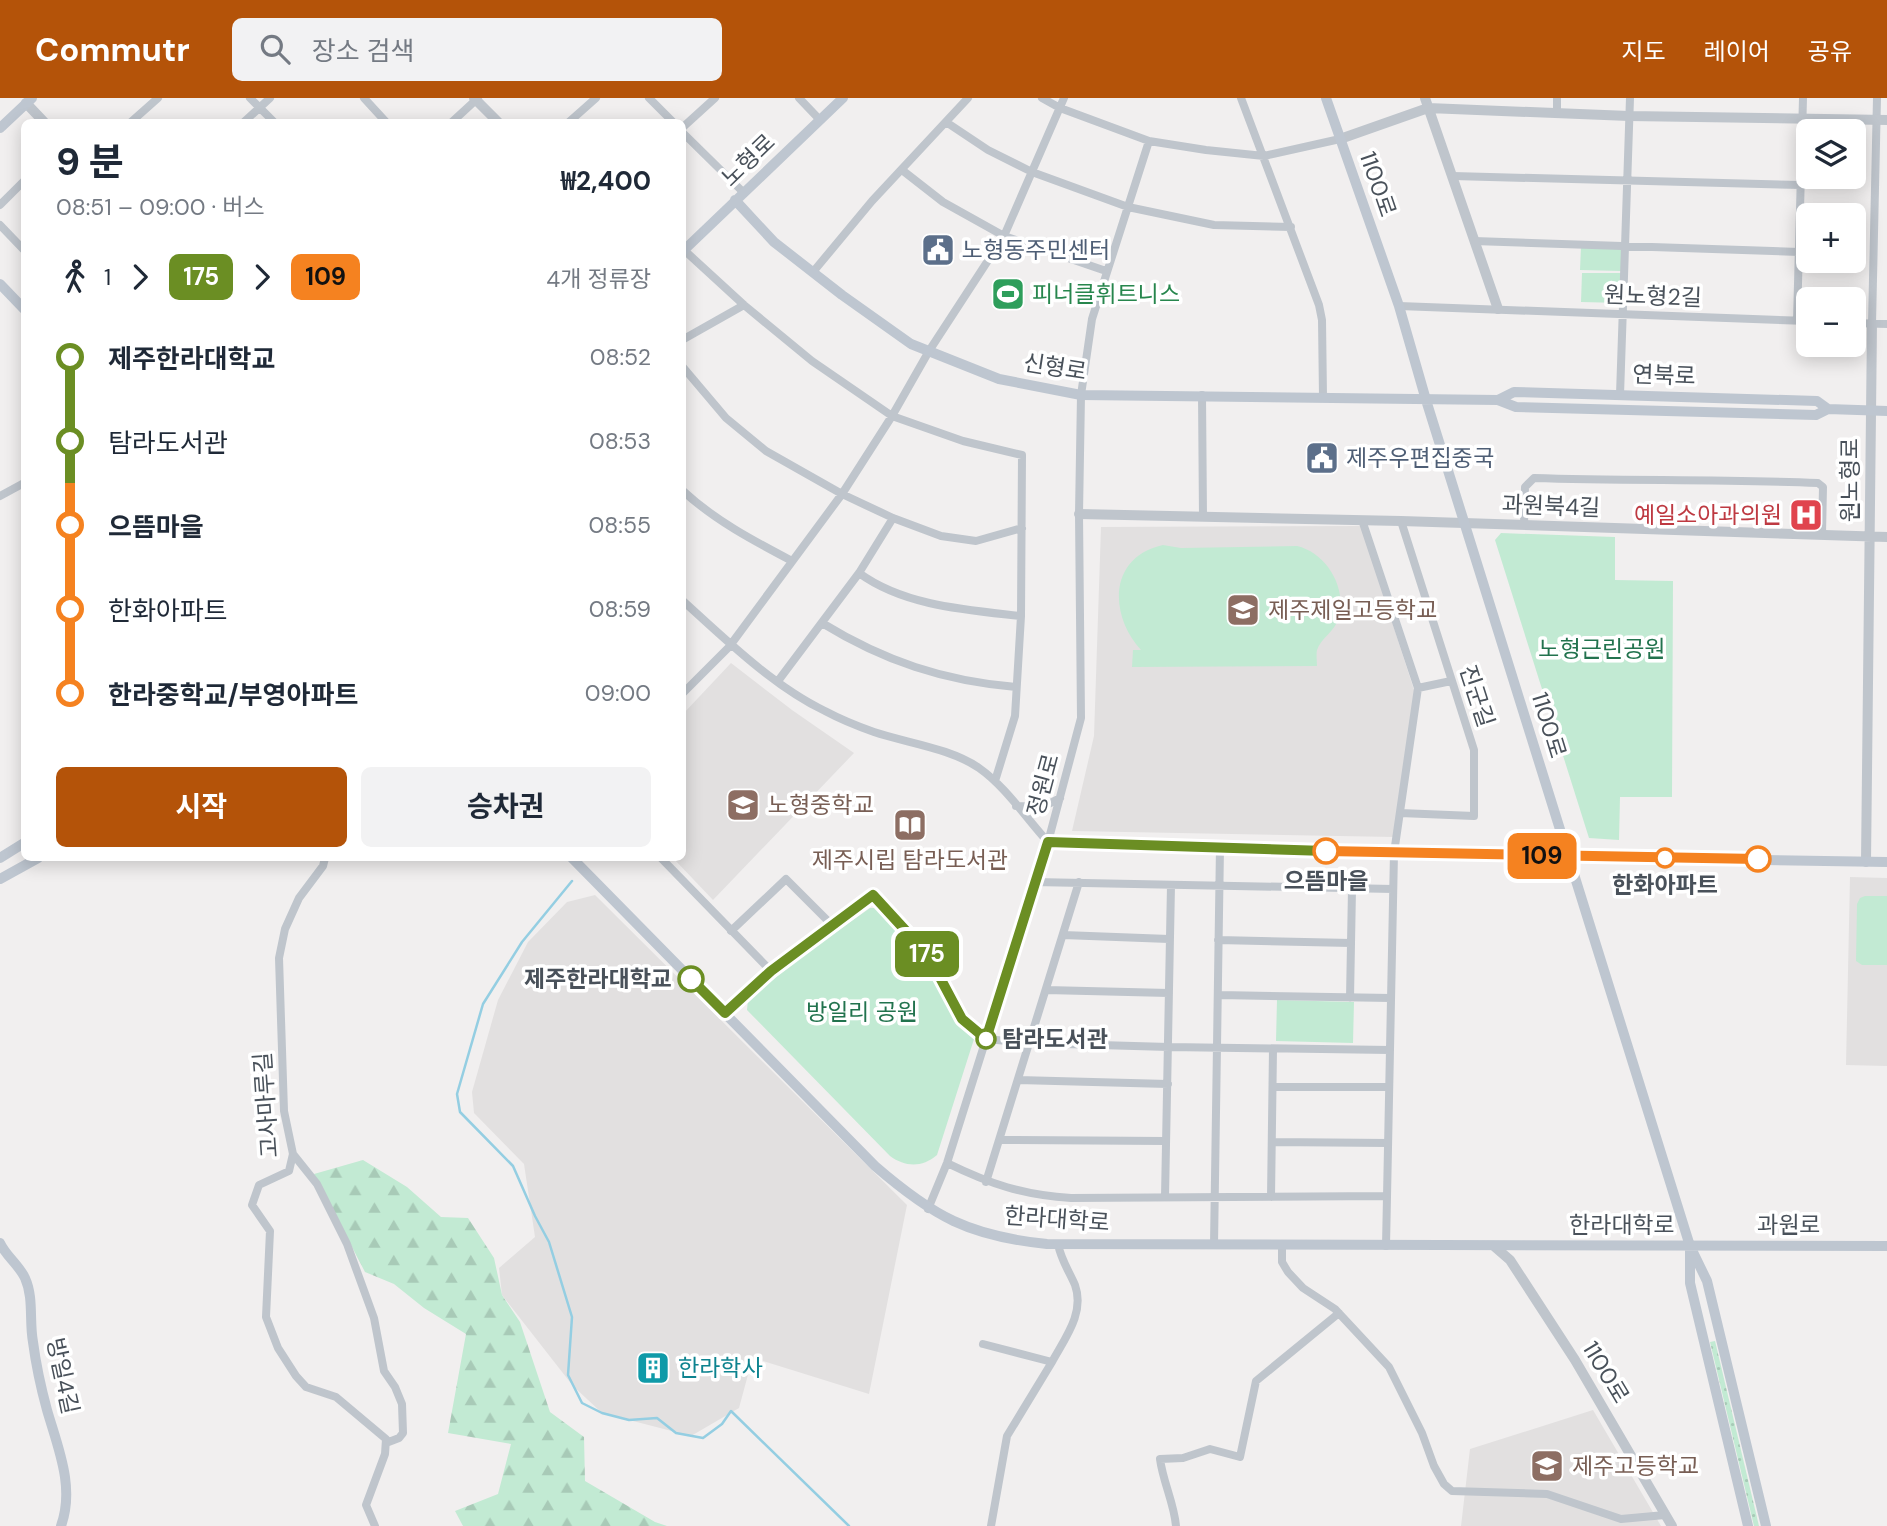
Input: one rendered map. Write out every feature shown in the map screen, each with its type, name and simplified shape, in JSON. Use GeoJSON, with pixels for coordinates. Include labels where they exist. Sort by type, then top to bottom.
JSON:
{"type":"FeatureCollection","features":[{"type":"Feature","properties":{"kind":"main road","name":"노형로"},"geometry":{"type":"LineString","coordinates":[[686,248],[843,98]]}},
{"type":"Feature","properties":{"kind":"main road","name":"1100로"},"geometry":{"type":"LineString","coordinates":[[1326,98],[1399,306],[1690,1246],[1707,1281],[1766,1526]]}},
{"type":"Feature","properties":{"kind":"main road"},"geometry":{"type":"LineString","coordinates":[[0,128],[29,101]]}},
{"type":"Feature","properties":{"kind":"main road","name":"신형로"},"geometry":{"type":"LineString","coordinates":[[739,196],[774,242],[911,344],[999,379],[1082,395],[1426,400]]}},
{"type":"Feature","properties":{"kind":"main road"},"geometry":{"type":"LineString","coordinates":[[0,284],[21,306]]}},
{"type":"Feature","properties":{"kind":"main road","name":"연북로"},"geometry":{"type":"LineString","coordinates":[[1498,400],[1514,392],[1817,401],[1828,409]]}},
{"type":"Feature","properties":{"kind":"main road","name":"연북로"},"geometry":{"type":"LineString","coordinates":[[1426,400],[1498,400],[1516,407],[1816,415],[1828,409],[1887,411]]}},
{"type":"Feature","properties":{"kind":"main road"},"geometry":{"type":"LineString","coordinates":[[0,858],[21,845]]}},
{"type":"Feature","properties":{"kind":"main road"},"geometry":{"type":"LineString","coordinates":[[1568,857],[1887,862]]}},
{"type":"Feature","properties":{"kind":"main road"},"geometry":{"type":"LineString","coordinates":[[0,879],[33,861]]}},
{"type":"Feature","properties":{"kind":"main road","name":"한라대학로"},"geometry":{"type":"LineString","coordinates":[[575,861],[875,1166],[928,1209],[978,1232],[1011,1240],[1058,1244],[1690,1246]]}},
{"type":"Feature","properties":{"kind":"main road","name":"방일4길"},"geometry":{"type":"LineString","coordinates":[[0,1243],[5,1254],[24,1276],[30,1298],[32,1338],[39,1376],[66,1485],[61,1526]]}},
{"type":"Feature","properties":{"kind":"main road","name":"1100로"},"geometry":{"type":"LineString","coordinates":[[1690,1246],[1690,1283],[1748,1526]]}},
{"type":"Feature","properties":{"kind":"main road","name":"과원로"},"geometry":{"type":"LineString","coordinates":[[1690,1246],[1887,1247]]}},
{"type":"Feature","properties":{"kind":"street"},"geometry":{"type":"LineString","coordinates":[[134,119],[158,98]]}},
{"type":"Feature","properties":{"kind":"street"},"geometry":{"type":"LineString","coordinates":[[250,98],[271,119]]}},
{"type":"Feature","properties":{"kind":"street"},"geometry":{"type":"LineString","coordinates":[[247,119],[270,98]]}},
{"type":"Feature","properties":{"kind":"street"},"geometry":{"type":"LineString","coordinates":[[364,98],[383,119]]}},
{"type":"Feature","properties":{"kind":"street"},"geometry":{"type":"LineString","coordinates":[[572,119],[596,98]]}},
{"type":"Feature","properties":{"kind":"street"},"geometry":{"type":"LineString","coordinates":[[649,98],[670,119]]}},
{"type":"Feature","properties":{"kind":"street"},"geometry":{"type":"LineString","coordinates":[[686,126],[715,98]]}},
{"type":"Feature","properties":{"kind":"street"},"geometry":{"type":"LineString","coordinates":[[799,98],[820,120]]}},
{"type":"Feature","properties":{"kind":"street"},"geometry":{"type":"LineString","coordinates":[[813,272],[872,201],[968,98]]}},
{"type":"Feature","properties":{"kind":"street"},"geometry":{"type":"LineString","coordinates":[[1042,98],[1060,108],[1149,141],[1264,156],[1340,139],[1426,103],[1557,113],[1803,119],[1803,98]]}},
{"type":"Feature","properties":{"kind":"street"},"geometry":{"type":"LineString","coordinates":[[686,690],[731,644],[842,494],[892,416],[929,351],[1004,236],[1064,98]]}},
{"type":"Feature","properties":{"kind":"street"},"geometry":{"type":"LineString","coordinates":[[1241,98],[1291,227],[1322,320],[1323,397]]}},
{"type":"Feature","properties":{"kind":"street"},"geometry":{"type":"LineString","coordinates":[[1557,98],[1557,113]]}},
{"type":"Feature","properties":{"kind":"street"},"geometry":{"type":"LineString","coordinates":[[1620,395],[1630,98]]}},
{"type":"Feature","properties":{"kind":"street","name":"원노형로"},"geometry":{"type":"LineString","coordinates":[[1866,862],[1870,410],[1881,120],[1877,98]]}},
{"type":"Feature","properties":{"kind":"street"},"geometry":{"type":"LineString","coordinates":[[455,119],[476,99],[495,119]]}},
{"type":"Feature","properties":{"kind":"street"},"geometry":{"type":"LineString","coordinates":[[29,101],[42,119]]}},
{"type":"Feature","properties":{"kind":"street"},"geometry":{"type":"LineString","coordinates":[[1426,103],[1498,309]]}},
{"type":"Feature","properties":{"kind":"street"},"geometry":{"type":"LineString","coordinates":[[946,122],[988,150],[1032,172],[1128,207],[1213,225],[1291,227]]}},
{"type":"Feature","properties":{"kind":"street"},"geometry":{"type":"LineString","coordinates":[[686,135],[739,196]]}},
{"type":"Feature","properties":{"kind":"street","name":"정원로"},"geometry":{"type":"LineString","coordinates":[[928,1209],[947,1163],[1048,842],[1081,718],[1079,514],[1082,395],[1092,319],[1149,141]]}},
{"type":"Feature","properties":{"kind":"street"},"geometry":{"type":"LineString","coordinates":[[902,170],[943,202],[1004,236],[1106,271]]}},
{"type":"Feature","properties":{"kind":"street"},"geometry":{"type":"LineString","coordinates":[[1453,176],[1796,185]]}},
{"type":"Feature","properties":{"kind":"street"},"geometry":{"type":"LineString","coordinates":[[0,205],[21,185]]}},
{"type":"Feature","properties":{"kind":"street"},"geometry":{"type":"LineString","coordinates":[[0,225],[21,247]]}},
{"type":"Feature","properties":{"kind":"street"},"geometry":{"type":"LineString","coordinates":[[1474,241],[1796,252]]}},
{"type":"Feature","properties":{"kind":"street"},"geometry":{"type":"LineString","coordinates":[[686,254],[812,361],[892,416],[963,441],[1022,456],[1021,615],[1015,716],[995,781]]}},
{"type":"Feature","properties":{"kind":"street"},"geometry":{"type":"LineString","coordinates":[[686,338],[744,305]]}},
{"type":"Feature","properties":{"kind":"street","name":"원노형2길"},"geometry":{"type":"LineString","coordinates":[[1399,306],[1796,321]]}},
{"type":"Feature","properties":{"kind":"street"},"geometry":{"type":"LineString","coordinates":[[1866,324],[1887,324]]}},
{"type":"Feature","properties":{"kind":"street"},"geometry":{"type":"LineString","coordinates":[[686,371],[726,418],[766,451],[842,494],[893,518],[942,536],[976,541],[1022,528]]}},
{"type":"Feature","properties":{"kind":"street"},"geometry":{"type":"LineString","coordinates":[[1202,395],[1203,517]]}},
{"type":"Feature","properties":{"kind":"street"},"geometry":{"type":"LineString","coordinates":[[1524,525],[1525,487],[1534,478],[1666,482],[1701,479],[1818,483],[1823,487],[1822,534]]}},
{"type":"Feature","properties":{"kind":"street"},"geometry":{"type":"LineString","coordinates":[[0,496],[21,486]]}},
{"type":"Feature","properties":{"kind":"street"},"geometry":{"type":"LineString","coordinates":[[686,494],[745,536],[792,561]]}},
{"type":"Feature","properties":{"kind":"street"},"geometry":{"type":"LineString","coordinates":[[1079,514],[1465,523]]}},
{"type":"Feature","properties":{"kind":"street"},"geometry":{"type":"LineString","coordinates":[[778,681],[859,573],[893,518]]}},
{"type":"Feature","properties":{"kind":"street"},"geometry":{"type":"LineString","coordinates":[[1362,520],[1418,688],[1394,853],[1386,1246]]}},
{"type":"Feature","properties":{"kind":"street","name":"진군길"},"geometry":{"type":"LineString","coordinates":[[1400,813],[1474,816],[1474,750],[1401,521]]}},
{"type":"Feature","properties":{"kind":"street","name":"과원북4길"},"geometry":{"type":"LineString","coordinates":[[1465,523],[1887,537]]}},
{"type":"Feature","properties":{"kind":"street"},"geometry":{"type":"LineString","coordinates":[[859,573],[875,584],[934,604],[1021,615]]}},
{"type":"Feature","properties":{"kind":"street"},"geometry":{"type":"LineString","coordinates":[[686,604],[778,681],[822,710],[872,731],[937,750],[977,766],[995,781],[1048,842],[1568,857]]}},
{"type":"Feature","properties":{"kind":"street"},"geometry":{"type":"LineString","coordinates":[[822,623],[858,645],[928,672],[981,684],[1016,687]]}},
{"type":"Feature","properties":{"kind":"street"},"geometry":{"type":"LineString","coordinates":[[1418,688],[1451,681]]}},
{"type":"Feature","properties":{"kind":"street"},"geometry":{"type":"LineString","coordinates":[[1016,806],[1043,807],[1060,798]]}},
{"type":"Feature","properties":{"kind":"street"},"geometry":{"type":"LineString","coordinates":[[1214,1245],[1220,847]]}},
{"type":"Feature","properties":{"kind":"street","name":"고사마루길"},"geometry":{"type":"LineString","coordinates":[[325,861],[299,898],[285,929],[279,958],[284,1111],[293,1154],[289,1171],[259,1185],[252,1205],[270,1231],[266,1317],[278,1348],[306,1387],[336,1397],[386,1439],[386,1443]]}},
{"type":"Feature","properties":{"kind":"street"},"geometry":{"type":"LineString","coordinates":[[664,861],[771,971]]}},
{"type":"Feature","properties":{"kind":"street"},"geometry":{"type":"LineString","coordinates":[[732,931],[786,879],[832,925]]}},
{"type":"Feature","properties":{"kind":"street"},"geometry":{"type":"LineString","coordinates":[[1034,882],[1393,889]]}},
{"type":"Feature","properties":{"kind":"street"},"geometry":{"type":"LineString","coordinates":[[986,1182],[1079,882]]}},
{"type":"Feature","properties":{"kind":"street"},"geometry":{"type":"LineString","coordinates":[[1165,1197],[1171,885]]}},
{"type":"Feature","properties":{"kind":"street"},"geometry":{"type":"LineString","coordinates":[[1350,998],[1352,889]]}},
{"type":"Feature","properties":{"kind":"street"},"geometry":{"type":"LineString","coordinates":[[725,1013],[771,971],[873,895],[928,955],[962,1019],[986,1039],[1217,1048],[1390,1050]]}},
{"type":"Feature","properties":{"kind":"street"},"geometry":{"type":"LineString","coordinates":[[1063,935],[1169,939]]}},
{"type":"Feature","properties":{"kind":"street"},"geometry":{"type":"LineString","coordinates":[[1218,940],[1351,943]]}},
{"type":"Feature","properties":{"kind":"street"},"geometry":{"type":"LineString","coordinates":[[1046,990],[1168,993]]}},
{"type":"Feature","properties":{"kind":"street"},"geometry":{"type":"LineString","coordinates":[[1219,995],[1391,998]]}},
{"type":"Feature","properties":{"kind":"street"},"geometry":{"type":"LineString","coordinates":[[1271,1197],[1273,1049]]}},
{"type":"Feature","properties":{"kind":"street"},"geometry":{"type":"LineString","coordinates":[[1018,1080],[1168,1084]]}},
{"type":"Feature","properties":{"kind":"street"},"geometry":{"type":"LineString","coordinates":[[1273,1087],[1389,1087]]}},
{"type":"Feature","properties":{"kind":"street"},"geometry":{"type":"LineString","coordinates":[[1000,1140],[1165,1141]]}},
{"type":"Feature","properties":{"kind":"street"},"geometry":{"type":"LineString","coordinates":[[1272,1142],[1388,1143]]}},
{"type":"Feature","properties":{"kind":"street"},"geometry":{"type":"LineString","coordinates":[[293,1154],[317,1184],[346,1244],[374,1318],[384,1371],[402,1404],[403,1433],[400,1438],[386,1443],[385,1454],[366,1505],[376,1526]]}},
{"type":"Feature","properties":{"kind":"street"},"geometry":{"type":"LineString","coordinates":[[947,1163],[986,1182],[1035,1196],[1387,1196]]}},
{"type":"Feature","properties":{"kind":"street"},"geometry":{"type":"LineString","coordinates":[[991,1526],[1007,1436],[1075,1321],[1078,1303],[1075,1286],[1062,1262],[1058,1244]]}},
{"type":"Feature","properties":{"kind":"street"},"geometry":{"type":"LineString","coordinates":[[1282,1246],[1282,1262],[1288,1272],[1303,1287],[1339,1313],[1389,1367],[1422,1433],[1434,1466],[1444,1484],[1452,1491],[1547,1494],[1620,1519],[1665,1515]]}},
{"type":"Feature","properties":{"kind":"street","name":"1100로"},"geometry":{"type":"LineString","coordinates":[[1494,1247],[1510,1260],[1575,1360],[1672,1526]]}},
{"type":"Feature","properties":{"kind":"street"},"geometry":{"type":"LineString","coordinates":[[1177,1526],[1160,1459],[1183,1458],[1210,1450],[1240,1457],[1256,1381],[1339,1313]]}},
{"type":"Feature","properties":{"kind":"street"},"geometry":{"type":"LineString","coordinates":[[983,1344],[1052,1362]]}},
{"type":"Feature","properties":{"kind":"shaded area","name":"제주제일고등학교"},"geometry":{"type":"Polygon","coordinates":[[[1361,526],[1415,693],[1394,837],[1072,831],[1094,736],[1101,527],[1361,526]]]}},
{"type":"Feature","properties":{"kind":"shaded area","name":"노형중학교"},"geometry":{"type":"Polygon","coordinates":[[[731,663],[854,753],[713,900],[676,861],[686,861],[686,711],[731,663]]]}},
{"type":"Feature","properties":{"kind":"shaded area"},"geometry":{"type":"Polygon","coordinates":[[[1850,877],[1887,878],[1887,1066],[1846,1065],[1850,877]]]}},
{"type":"Feature","properties":{"kind":"shaded area","name":"제주한라대학교"},"geometry":{"type":"Polygon","coordinates":[[[595,895],[907,1205],[869,1394],[763,1361],[749,1371],[739,1408],[691,1436],[602,1413],[573,1386],[502,1295],[499,1268],[535,1237],[524,1164],[474,1113],[472,1092],[498,1000],[528,942],[567,902],[595,895]]]}},
{"type":"Feature","properties":{"kind":"shaded area","name":"제주고등학교"},"geometry":{"type":"Polygon","coordinates":[[[1593,1410],[1661,1526],[1461,1526],[1470,1449],[1593,1410]]]}},
{"type":"Feature","properties":{"kind":"green space"},"geometry":{"type":"Polygon","coordinates":[[[1581,247],[1621,248],[1621,271],[1580,270],[1581,247]]]}},
{"type":"Feature","properties":{"kind":"green space"},"geometry":{"type":"Polygon","coordinates":[[[1582,273],[1621,273],[1621,303],[1581,302],[1582,273]]]}},
{"type":"Feature","properties":{"kind":"green space","name":"노형근린공원"},"geometry":{"type":"Polygon","coordinates":[[[1501,533],[1615,537],[1615,580],[1673,581],[1672,797],[1620,797],[1619,840],[1589,838],[1495,540],[1501,533]]]}},
{"type":"Feature","properties":{"kind":"green space"},"geometry":{"type":"Polygon","coordinates":[[[1163,545],[1181,548],[1297,546],[1317,556],[1332,573],[1340,595],[1341,607],[1337,623],[1317,650],[1317,666],[1132,667],[1133,650],[1141,650],[1123,621],[1119,589],[1123,574],[1132,562],[1145,552],[1163,545]]]}},
{"type":"Feature","properties":{"kind":"green space"},"geometry":{"type":"Polygon","coordinates":[[[1887,896],[1887,965],[1862,965],[1856,961],[1857,904],[1860,898],[1887,896]]]}},
{"type":"Feature","properties":{"kind":"green space","name":"방일리 공원"},"geometry":{"type":"Polygon","coordinates":[[[870,908],[881,908],[920,954],[961,1026],[974,1039],[937,1155],[919,1164],[908,1164],[890,1156],[747,1010],[748,999],[870,908]]]}},
{"type":"Feature","properties":{"kind":"green space"},"geometry":{"type":"Polygon","coordinates":[[[1277,1000],[1354,1002],[1353,1043],[1276,1041],[1277,1000]]]}},
{"type":"Feature","properties":{"kind":"green space"},"geometry":{"type":"Polygon","coordinates":[[[363,1160],[407,1187],[441,1217],[468,1218],[494,1258],[502,1295],[520,1322],[550,1412],[584,1437],[585,1481],[655,1522],[667,1526],[463,1526],[455,1511],[498,1494],[511,1444],[448,1433],[466,1334],[424,1308],[394,1284],[365,1272],[314,1174],[363,1160]]]}},
{"type":"Feature","properties":{"kind":"green space"},"geometry":{"type":"Polygon","coordinates":[[[1715,1341],[1759,1526],[1754,1526],[1710,1342],[1715,1341]]]}},
{"type":"Feature","properties":{"kind":"waterway"},"geometry":{"type":"LineString","coordinates":[[572,881],[522,942],[483,1004],[457,1094],[460,1112],[513,1166],[549,1242],[572,1317],[568,1375],[582,1403],[602,1413],[629,1420],[657,1418],[676,1433],[703,1438],[722,1424],[731,1411],[849,1526]]}},
{"type":"Feature","properties":{"kind":"bus line","name":"175"},"geometry":{"type":"LineString","coordinates":[[691,979],[725,1013],[771,971],[873,895],[928,955],[962,1019],[986,1039],[1048,842],[1326,851]]}},
{"type":"Feature","properties":{"kind":"bus line","name":"109"},"geometry":{"type":"LineString","coordinates":[[1326,851],[1758,859]]}},
{"type":"Feature","properties":{"kind":"place","name":"노형동주민센터"},"geometry":{"type":"Point","coordinates":[938,250]}},
{"type":"Feature","properties":{"kind":"place","name":"피너클휘트니스"},"geometry":{"type":"Point","coordinates":[1008,294]}},
{"type":"Feature","properties":{"kind":"place","name":"제주우편집중국"},"geometry":{"type":"Point","coordinates":[1322,458]}},
{"type":"Feature","properties":{"kind":"place","name":"예일소아과의원"},"geometry":{"type":"Point","coordinates":[1806,515]}},
{"type":"Feature","properties":{"kind":"place","name":"제주제일고등학교"},"geometry":{"type":"Point","coordinates":[1243,610]}},
{"type":"Feature","properties":{"kind":"place","name":"노형중학교"},"geometry":{"type":"Point","coordinates":[743,805]}},
{"type":"Feature","properties":{"kind":"place","name":"제주시립 탐라도서관"},"geometry":{"type":"Point","coordinates":[910,825]}},
{"type":"Feature","properties":{"kind":"place","name":"으뜸마을"},"geometry":{"type":"Point","coordinates":[1326,851]}},
{"type":"Feature","properties":{"kind":"place","name":"한화아파트"},"geometry":{"type":"Point","coordinates":[1665,858]}},
{"type":"Feature","properties":{"kind":"place","name":"제주한라대학교"},"geometry":{"type":"Point","coordinates":[691,979]}},
{"type":"Feature","properties":{"kind":"place","name":"탐라도서관"},"geometry":{"type":"Point","coordinates":[986,1039]}},
{"type":"Feature","properties":{"kind":"place","name":"한라학사"},"geometry":{"type":"Point","coordinates":[653,1368]}},
{"type":"Feature","properties":{"kind":"place","name":"제주고등학교"},"geometry":{"type":"Point","coordinates":[1547,1466]}}]}
